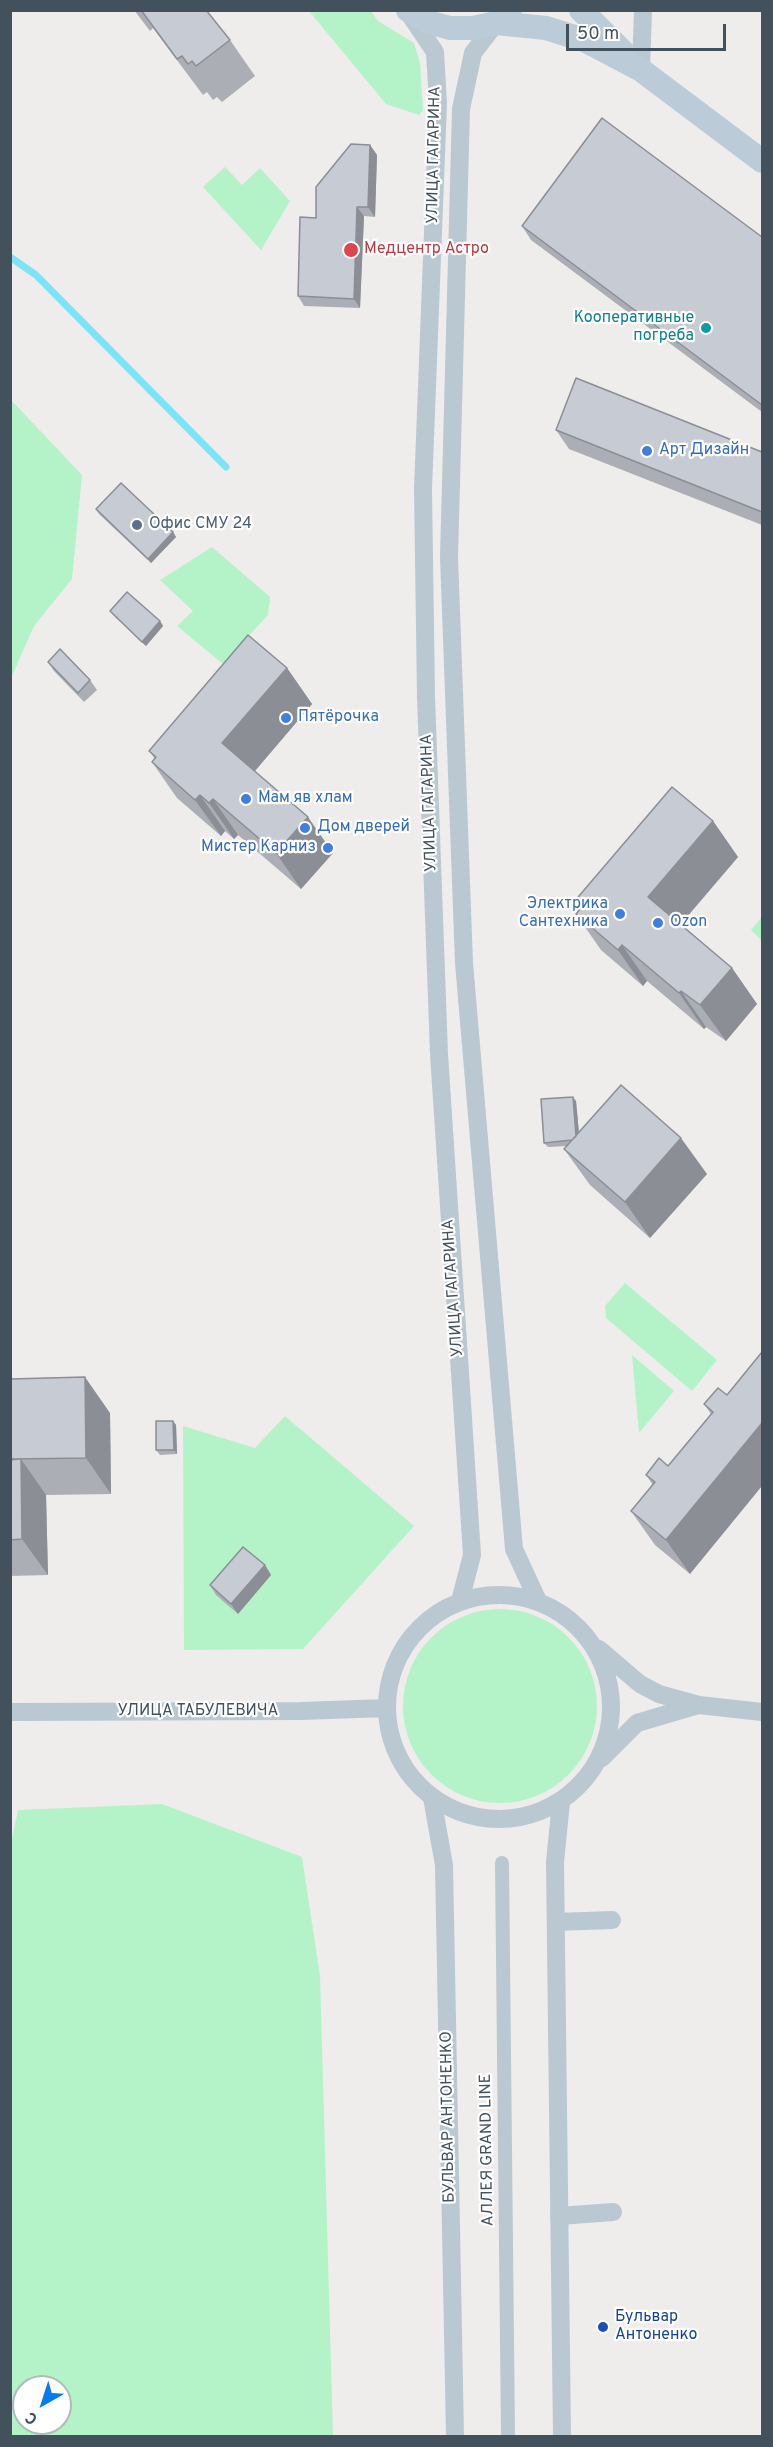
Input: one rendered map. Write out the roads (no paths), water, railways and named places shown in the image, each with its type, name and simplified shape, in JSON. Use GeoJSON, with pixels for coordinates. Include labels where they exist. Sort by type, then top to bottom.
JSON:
{"type":"FeatureCollection","features":[{"type":"Feature","properties":{"kind":"main road"},"geometry":{"type":"LineString","coordinates":[[408,10],[428,22],[450,28],[473,28],[496,23],[519,10]]}},
{"type":"Feature","properties":{"kind":"main road"},"geometry":{"type":"LineString","coordinates":[[581,10],[641,70],[762,161]]}},
{"type":"Feature","properties":{"kind":"main road"},"geometry":{"type":"LineString","coordinates":[[496,23],[546,28],[584,40],[641,70]]}},
{"type":"Feature","properties":{"kind":"street","name":"УЛИЦА ГАГАРИНА"},"geometry":{"type":"LineString","coordinates":[[408,10],[435,52],[438,103],[423,512],[429,809],[439,1054],[472,1555],[460,1601]]}},
{"type":"Feature","properties":{"kind":"street"},"geometry":{"type":"LineString","coordinates":[[641,70],[643,10]]}},
{"type":"Feature","properties":{"kind":"street","name":"УЛИЦА ГАГАРИНА"},"geometry":{"type":"LineString","coordinates":[[496,23],[473,53],[461,110],[449,557],[464,963],[513,1538],[514,1549],[538,1601]]}},
{"type":"Feature","properties":{"kind":"street"},"geometry":{"type":"LineString","coordinates":[[699,1705],[637,1723],[597,1764],[581,1785],[561,1802],[530,1816],[495,1820],[462,1814],[432,1798],[407,1773],[392,1743],[386,1708],[389,1681],[399,1655],[410,1640],[436,1614],[460,1601],[499,1594],[538,1601],[568,1618],[592,1643],[640,1684],[659,1694],[699,1705],[762,1712]]}},
{"type":"Feature","properties":{"kind":"street"},"geometry":{"type":"LineString","coordinates":[[592,1643],[604,1666],[610,1690],[611,1707],[607,1741],[597,1764]]}},
{"type":"Feature","properties":{"kind":"street","name":"УЛИЦА ТАБУЛЕВИЧА"},"geometry":{"type":"LineString","coordinates":[[10,1712],[336,1711],[386,1708]]}},
{"type":"Feature","properties":{"kind":"street","name":"БУЛЬВАР АНТОНЕНКО"},"geometry":{"type":"LineString","coordinates":[[432,1798],[444,1865],[456,2436]]}},
{"type":"Feature","properties":{"kind":"street"},"geometry":{"type":"LineString","coordinates":[[561,1802],[555,1862],[562,2436]]}},
{"type":"Feature","properties":{"kind":"street","name":"АЛЛЕЯ GRAND LINE"},"geometry":{"type":"LineString","coordinates":[[502,1863],[508,2436]]}},
{"type":"Feature","properties":{"kind":"street"},"geometry":{"type":"LineString","coordinates":[[556,1922],[612,1920]]}},
{"type":"Feature","properties":{"kind":"street"},"geometry":{"type":"LineString","coordinates":[[559,2216],[613,2212]]}},
{"type":"Feature","properties":{"kind":"waterway"},"geometry":{"type":"LineString","coordinates":[[10,257],[36,275],[226,467]]}},
{"type":"Feature","properties":{"kind":"place","name":"Медцентр Астро"},"geometry":{"type":"Point","coordinates":[351,250]}},
{"type":"Feature","properties":{"kind":"place","name":"Кооперативные погреба"},"geometry":{"type":"Point","coordinates":[706,328]}},
{"type":"Feature","properties":{"kind":"place","name":"Арт Дизайн"},"geometry":{"type":"Point","coordinates":[647,451]}},
{"type":"Feature","properties":{"kind":"place","name":"Офис СМУ 24"},"geometry":{"type":"Point","coordinates":[137,525]}},
{"type":"Feature","properties":{"kind":"place","name":"Пятёрочка"},"geometry":{"type":"Point","coordinates":[286,718]}},
{"type":"Feature","properties":{"kind":"place","name":"Мам яв хлам"},"geometry":{"type":"Point","coordinates":[246,799]}},
{"type":"Feature","properties":{"kind":"place","name":"Дом дверей"},"geometry":{"type":"Point","coordinates":[305,828]}},
{"type":"Feature","properties":{"kind":"place","name":"Мистер Карниз"},"geometry":{"type":"Point","coordinates":[328,848]}},
{"type":"Feature","properties":{"kind":"place","name":"Электрика Сантехника"},"geometry":{"type":"Point","coordinates":[620,914]}},
{"type":"Feature","properties":{"kind":"place","name":"Ozon"},"geometry":{"type":"Point","coordinates":[658,923]}},
{"type":"Feature","properties":{"kind":"place","name":"Бульвар Антоненко"},"geometry":{"type":"Point","coordinates":[603,2327]}}]}
